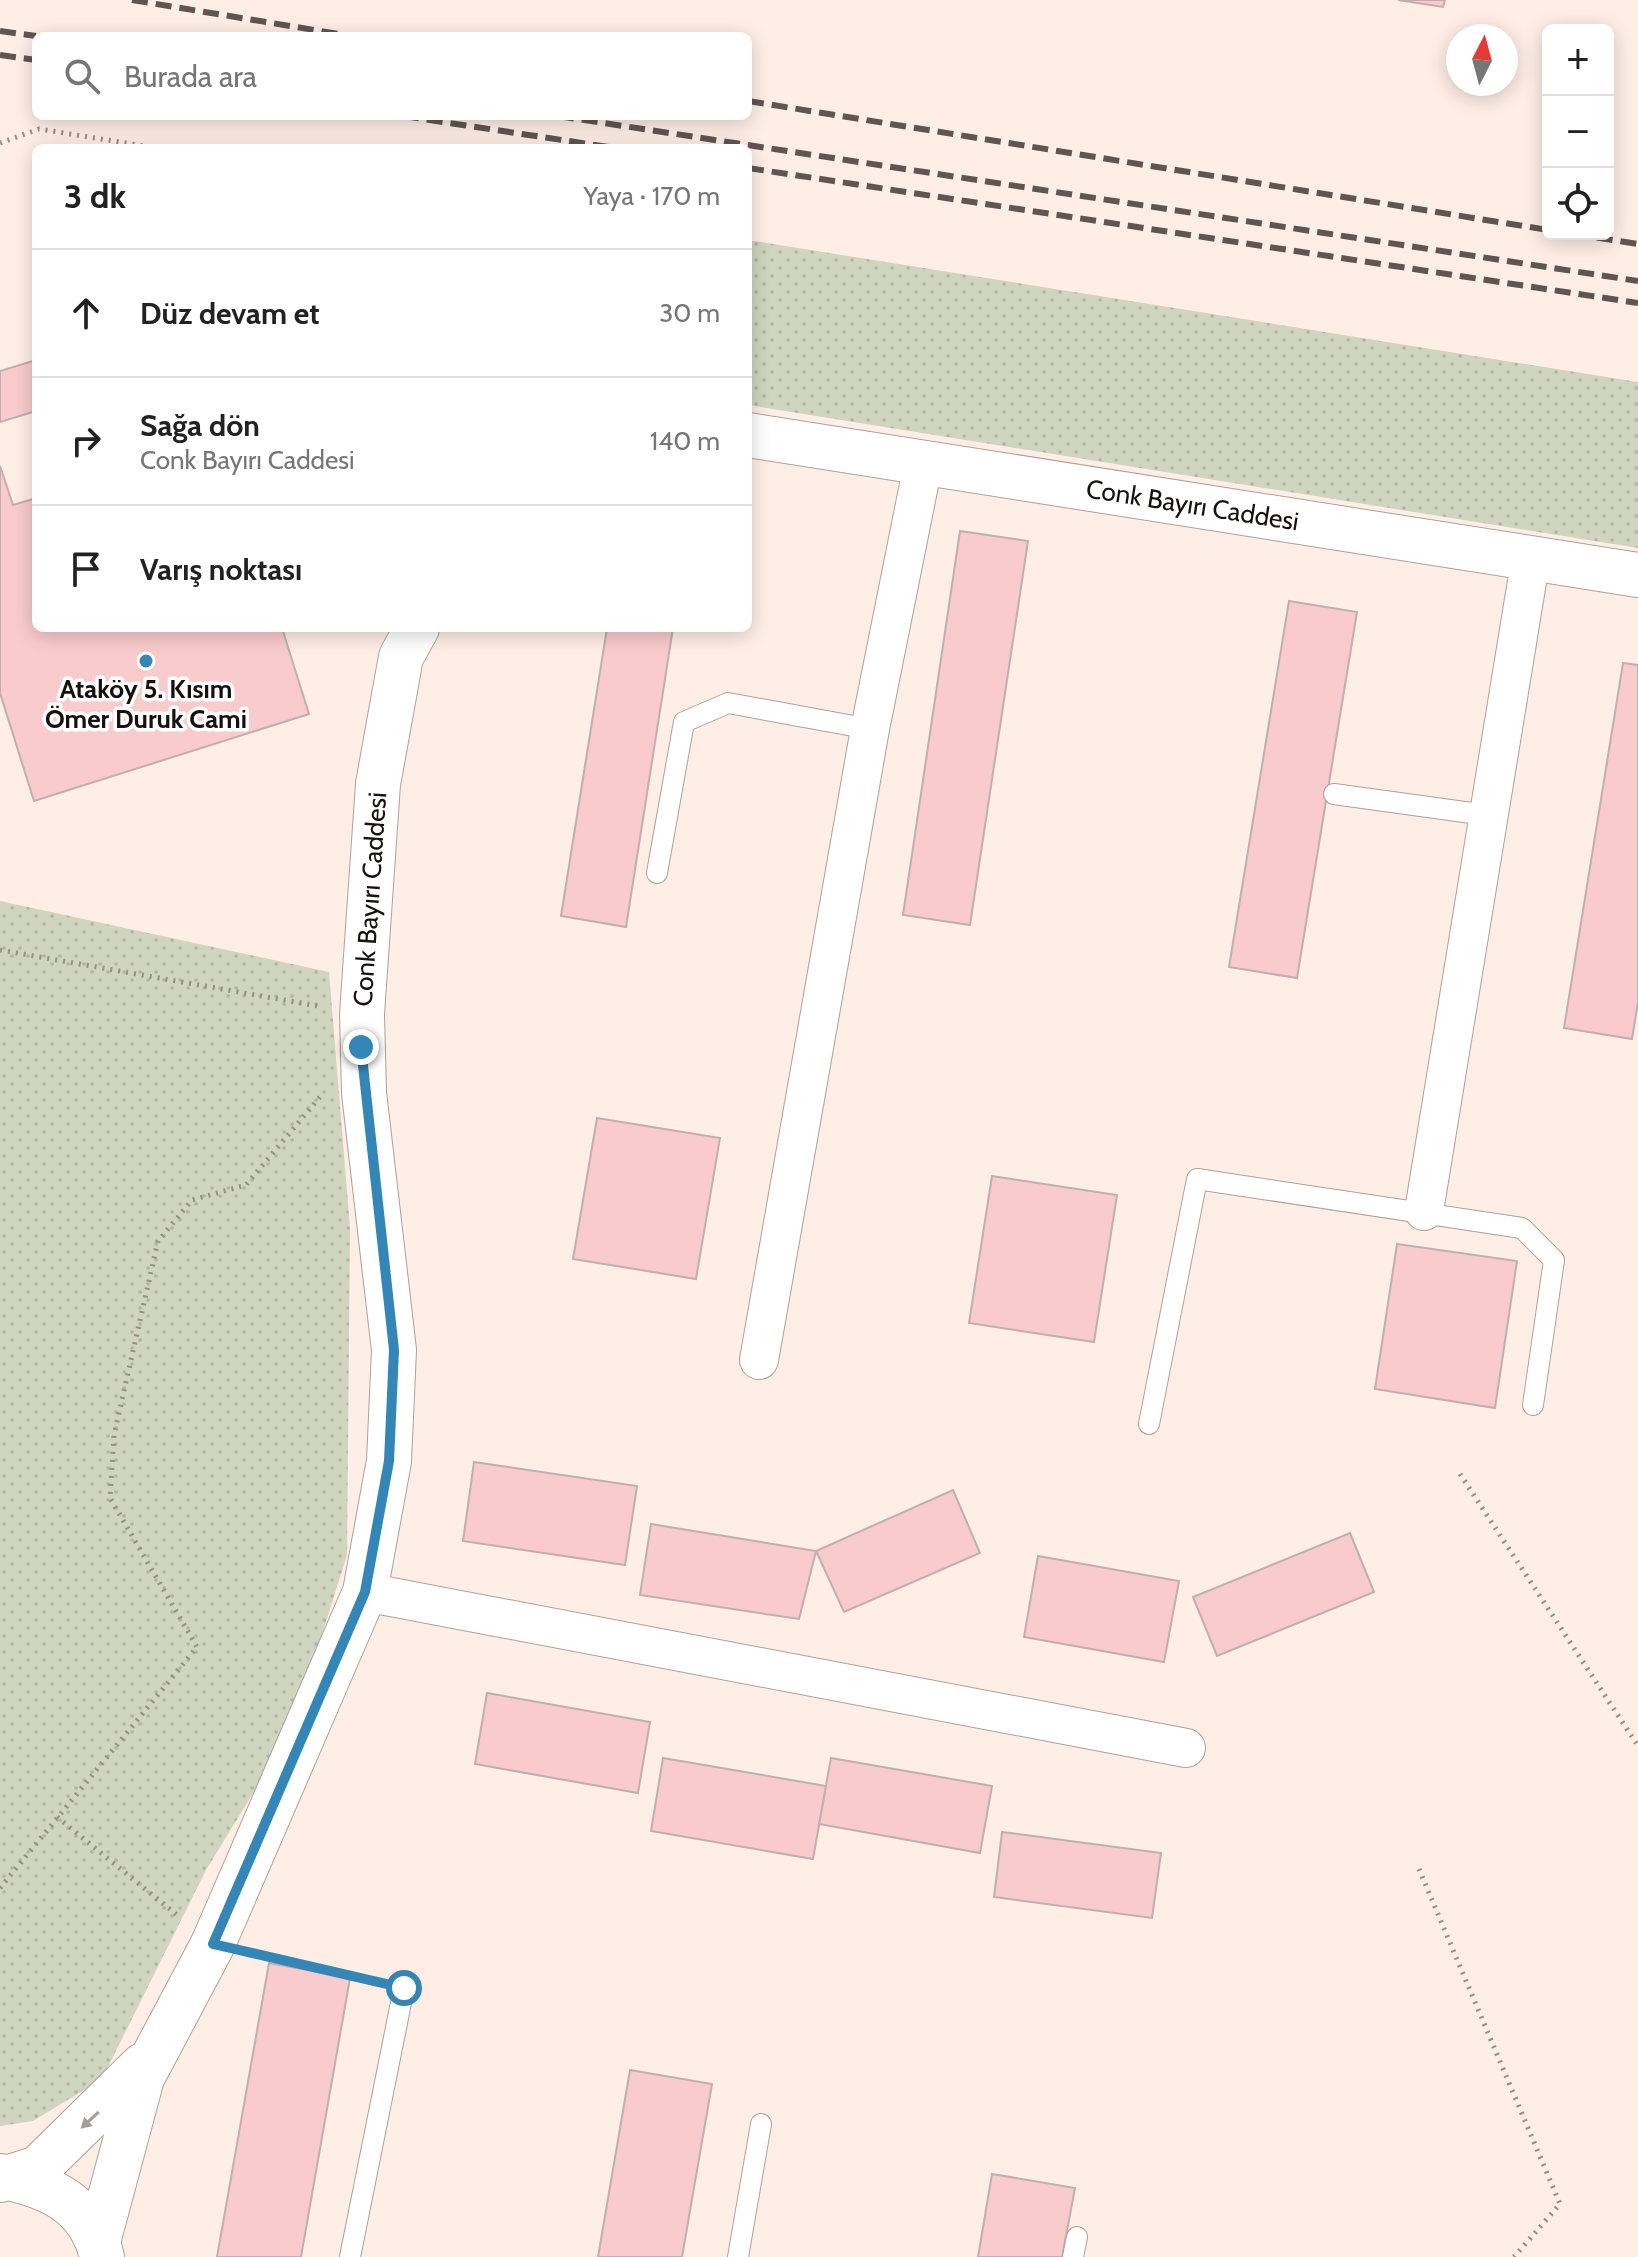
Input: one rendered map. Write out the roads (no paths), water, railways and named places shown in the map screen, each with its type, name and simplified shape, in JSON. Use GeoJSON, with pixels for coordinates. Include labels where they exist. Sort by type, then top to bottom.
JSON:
{"type":"FeatureCollection","features":[{"type":"Feature","properties":{"kind":"street","name":"Conk Bayırı Caddesi"},"geometry":{"type":"LineString","coordinates":[[752,436],[924,460],[1638,575]]}},
{"type":"Feature","properties":{"kind":"street"},"geometry":{"type":"LineString","coordinates":[[759,1360],[870,729],[924,460]]}},
{"type":"Feature","properties":{"kind":"street"},"geometry":{"type":"LineString","coordinates":[[1424,1211],[1486,815],[1531,557]]}},
{"type":"Feature","properties":{"kind":"street","name":"Conk Bayırı Caddesi"},"geometry":{"type":"LineString","coordinates":[[95,2252],[142,2078],[213,1944],[365,1592],[389,1461],[394,1350],[362,1030],[378,784],[401,657],[415,632]]}},
{"type":"Feature","properties":{"kind":"street"},"geometry":{"type":"LineString","coordinates":[[365,1592],[1186,1748]]}},
{"type":"Feature","properties":{"kind":"street","name":"Conk Bayırı Caddesi"},"geometry":{"type":"LineString","coordinates":[[1,2177],[38,2168],[106,2105],[163,2043]]}},
{"type":"Feature","properties":{"kind":"street"},"geometry":{"type":"LineString","coordinates":[[1,2177],[42,2186],[69,2199],[95,2252]]}},
{"type":"Feature","properties":{"kind":"lane"},"geometry":{"type":"LineString","coordinates":[[657,873],[684,722],[728,703],[870,729]]}},
{"type":"Feature","properties":{"kind":"lane"},"geometry":{"type":"LineString","coordinates":[[1334,794],[1486,815]]}},
{"type":"Feature","properties":{"kind":"lane"},"geometry":{"type":"LineString","coordinates":[[1149,1424],[1197,1179],[1522,1228],[1554,1260],[1533,1405]]}},
{"type":"Feature","properties":{"kind":"lane"},"geometry":{"type":"LineString","coordinates":[[350,2257],[404,1988]]}},
{"type":"Feature","properties":{"kind":"lane"},"geometry":{"type":"LineString","coordinates":[[738,2257],[761,2124]]}},
{"type":"Feature","properties":{"kind":"railway"},"geometry":{"type":"LineString","coordinates":[[132,0],[327,32]]}},
{"type":"Feature","properties":{"kind":"railway"},"geometry":{"type":"LineString","coordinates":[[0,31],[32,35]]}},
{"type":"Feature","properties":{"kind":"railway"},"geometry":{"type":"LineString","coordinates":[[0,55],[32,59]]}},
{"type":"Feature","properties":{"kind":"railway"},"geometry":{"type":"LineString","coordinates":[[752,102],[1542,229]]}},
{"type":"Feature","properties":{"kind":"railway"},"geometry":{"type":"LineString","coordinates":[[430,120],[588,144]]}},
{"type":"Feature","properties":{"kind":"railway"},"geometry":{"type":"LineString","coordinates":[[584,120],[741,144]]}},
{"type":"Feature","properties":{"kind":"railway"},"geometry":{"type":"LineString","coordinates":[[752,146],[1638,281]]}},
{"type":"Feature","properties":{"kind":"railway"},"geometry":{"type":"LineString","coordinates":[[752,169],[1638,303]]}},
{"type":"Feature","properties":{"kind":"railway"},"geometry":{"type":"LineString","coordinates":[[1612,240],[1638,244]]}},
{"type":"Feature","properties":{"kind":"place","name":"Ataköy 5. Kısım Ömer Duruk Cami"},"geometry":{"type":"Point","coordinates":[146,661]}}]}
